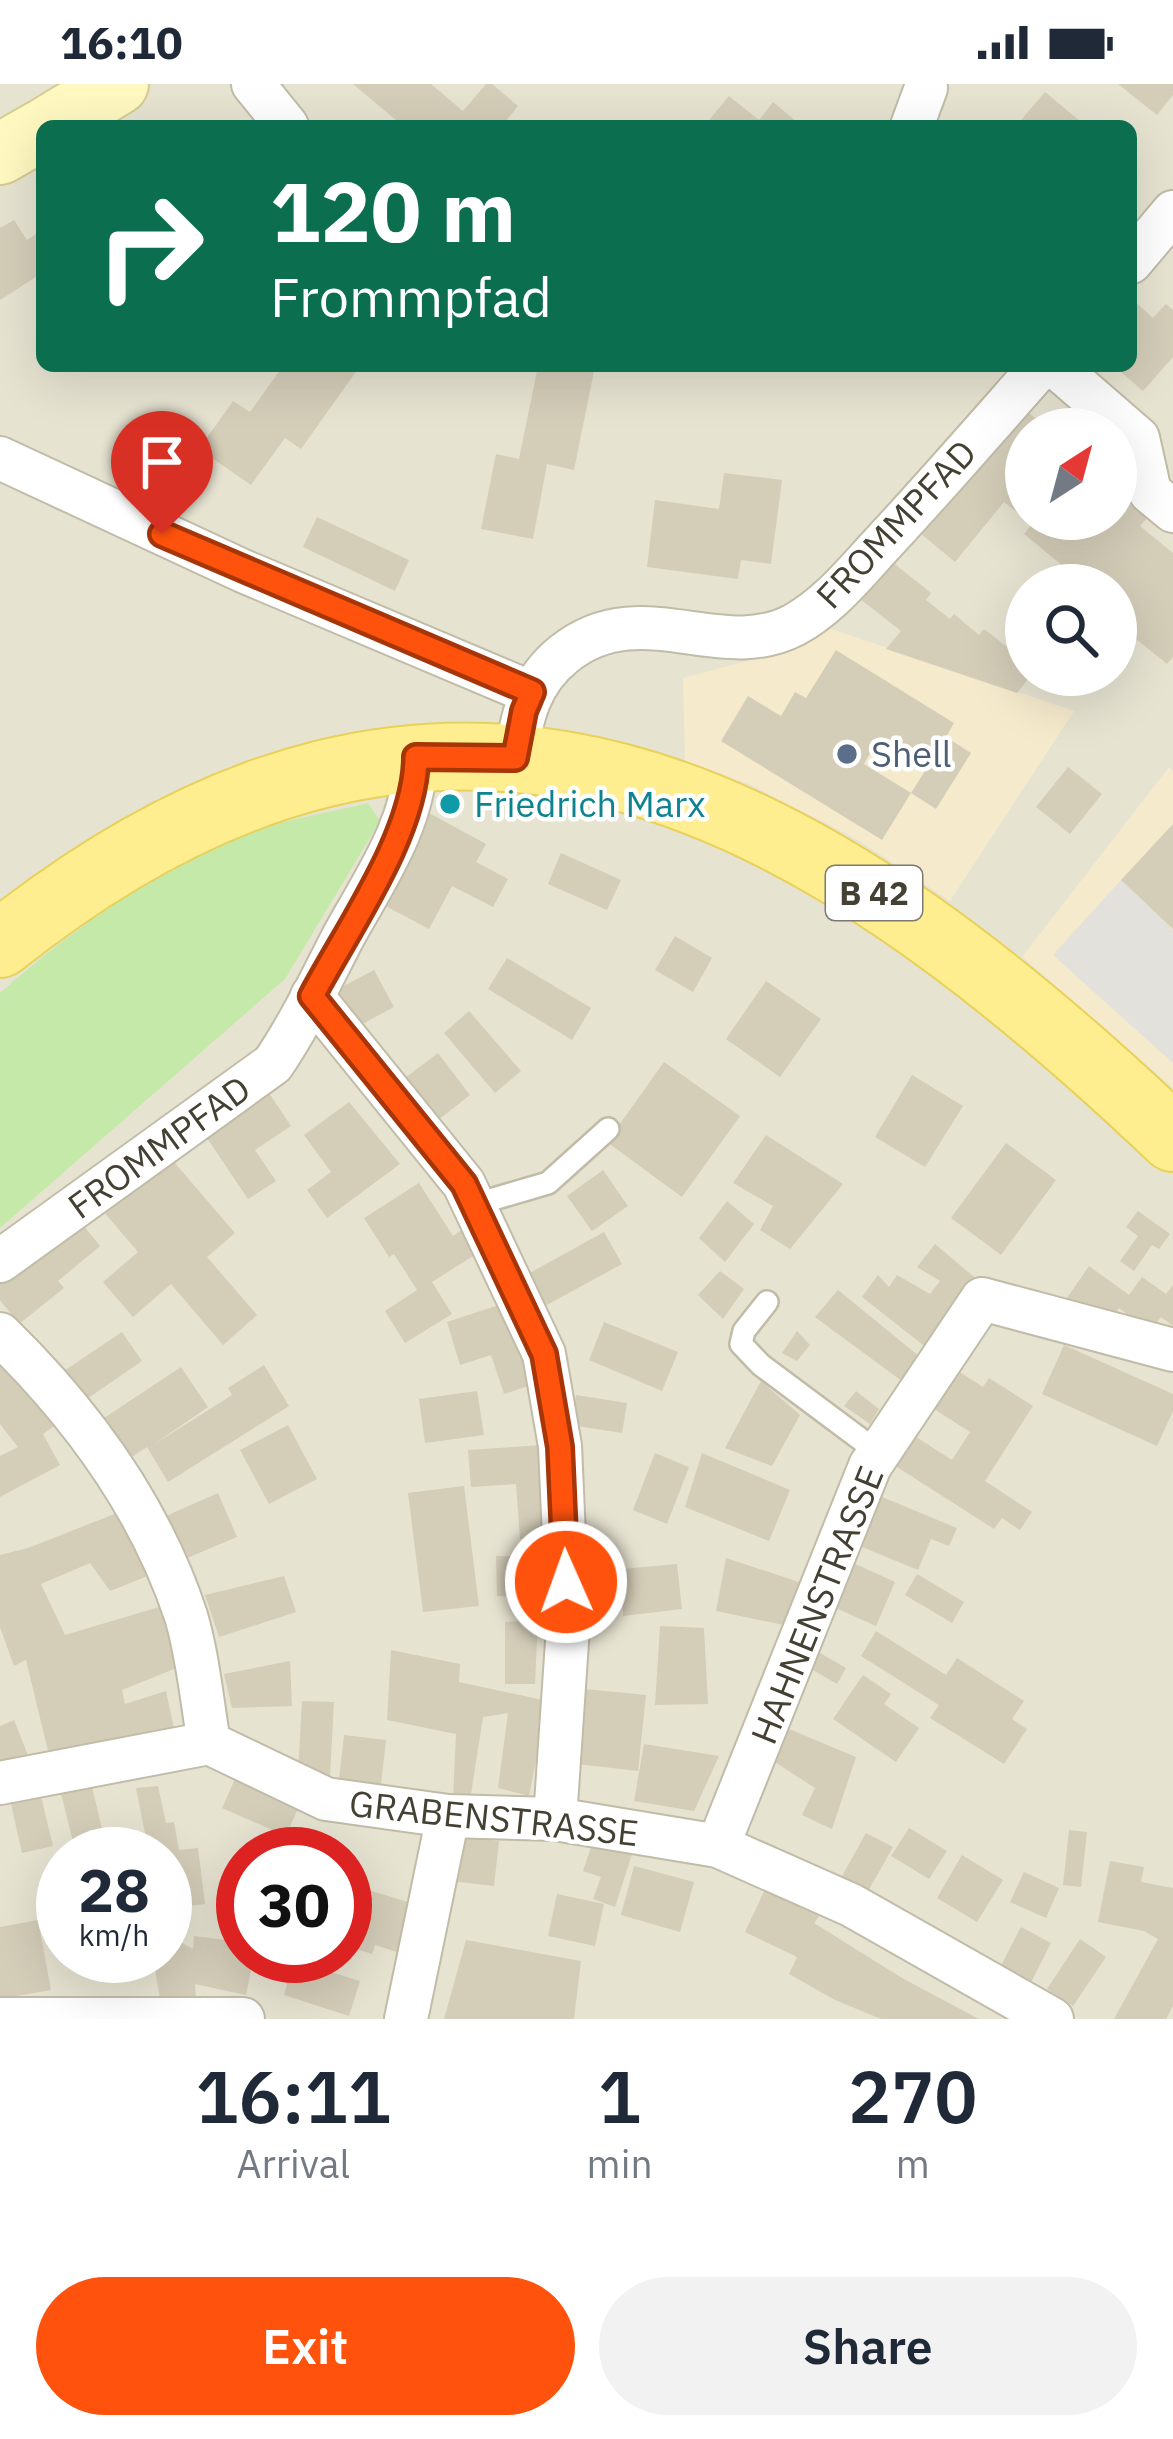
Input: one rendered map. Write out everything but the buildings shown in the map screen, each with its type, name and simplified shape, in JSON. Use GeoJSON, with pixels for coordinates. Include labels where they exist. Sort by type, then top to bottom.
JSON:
{"type":"FeatureCollection","features":[{"type":"Feature","properties":{"kind":"main road","name":"B 42"},"geometry":{"type":"LineString","coordinates":[[0,944],[60,896],[160,836],[304,777],[416,757],[515,758],[586,769],[687,797],[816,858],[908,914],[995,980],[1173,1138]]}},
{"type":"Feature","properties":{"kind":"street"},"geometry":{"type":"LineString","coordinates":[[253,84],[281,120]]}},
{"type":"Feature","properties":{"kind":"street"},"geometry":{"type":"LineString","coordinates":[[0,154],[36,129]]}},
{"type":"Feature","properties":{"kind":"street"},"geometry":{"type":"LineString","coordinates":[[1137,255],[1173,212]]}},
{"type":"Feature","properties":{"kind":"street","name":"FROMMPFAD"},"geometry":{"type":"LineString","coordinates":[[515,758],[532,692],[560,657],[604,631],[654,626],[747,638],[792,626],[840,589],[1036,372]]}},
{"type":"Feature","properties":{"kind":"street"},"geometry":{"type":"LineString","coordinates":[[1062,372],[1138,438],[1150,492],[1173,511]]}},
{"type":"Feature","properties":{"kind":"street"},"geometry":{"type":"LineString","coordinates":[[0,458],[242,572],[532,692]]}},
{"type":"Feature","properties":{"kind":"street","name":"FROMMPFAD"},"geometry":{"type":"LineString","coordinates":[[0,1261],[274,1064],[402,827],[416,782],[416,757]]}},
{"type":"Feature","properties":{"kind":"street"},"geometry":{"type":"LineString","coordinates":[[312,996],[464,1184],[544,1354],[560,1447],[568,1627],[555,1819]]}},
{"type":"Feature","properties":{"kind":"street","name":"HAHNENSTRASSE"},"geometry":{"type":"LineString","coordinates":[[718,1846],[870,1466],[982,1299],[1173,1350]]}},
{"type":"Feature","properties":{"kind":"street"},"geometry":{"type":"LineString","coordinates":[[0,1334],[56,1389],[132,1497],[186,1618],[209,1743],[0,1784]]}},
{"type":"Feature","properties":{"kind":"street","name":"GRABENSTRASSE"},"geometry":{"type":"LineString","coordinates":[[209,1743],[326,1799],[448,1816],[555,1819],[718,1846],[851,1905],[1052,2019]]}},
{"type":"Feature","properties":{"kind":"street"},"geometry":{"type":"LineString","coordinates":[[406,2019],[448,1816]]}},
{"type":"Feature","properties":{"kind":"street"},"geometry":{"type":"LineString","coordinates":[[0,2019],[243,2019]]}},
{"type":"Feature","properties":{"kind":"lane"},"geometry":{"type":"LineString","coordinates":[[473,1205],[548,1183],[608,1129]]}},
{"type":"Feature","properties":{"kind":"lane"},"geometry":{"type":"LineString","coordinates":[[767,1302],[744,1331],[741,1344],[761,1365],[879,1453]]}},
{"type":"Feature","properties":{"kind":"shaded area"},"geometry":{"type":"Polygon","coordinates":[[[0,84],[1173,84],[1173,2019],[0,2019],[0,84]]]}},
{"type":"Feature","properties":{"kind":"shaded area"},"geometry":{"type":"Polygon","coordinates":[[[822,626],[1005,688],[1005,696],[1030,696],[1074,711],[950,901],[858,840],[751,785],[685,761],[683,678],[771,655],[822,626]]]}},
{"type":"Feature","properties":{"kind":"shaded area"},"geometry":{"type":"Polygon","coordinates":[[[1169,767],[1173,771],[1173,1088],[1022,957],[1169,767]]]}},
{"type":"Feature","properties":{"kind":"shaded area"},"geometry":{"type":"Polygon","coordinates":[[[1121,880],[1173,929],[1173,1063],[1053,955],[1121,880]]]}},
{"type":"Feature","properties":{"kind":"green space"},"geometry":{"type":"Polygon","coordinates":[[[368,803],[380,821],[285,979],[0,1228],[0,993],[87,923],[183,864],[265,828],[368,803]]]}},
{"type":"Feature","properties":{"kind":"place","name":"Shell"},"geometry":{"type":"Point","coordinates":[847,754]}},
{"type":"Feature","properties":{"kind":"place","name":"Friedrich Marx"},"geometry":{"type":"Point","coordinates":[450,804]}},
{"type":"Feature","properties":{"kind":"route"},"geometry":{"type":"LineString","coordinates":[[162,534],[532,692],[515,758],[416,757],[416,782],[402,827],[312,996],[464,1184],[544,1354],[560,1447],[566,1582]]}}]}
